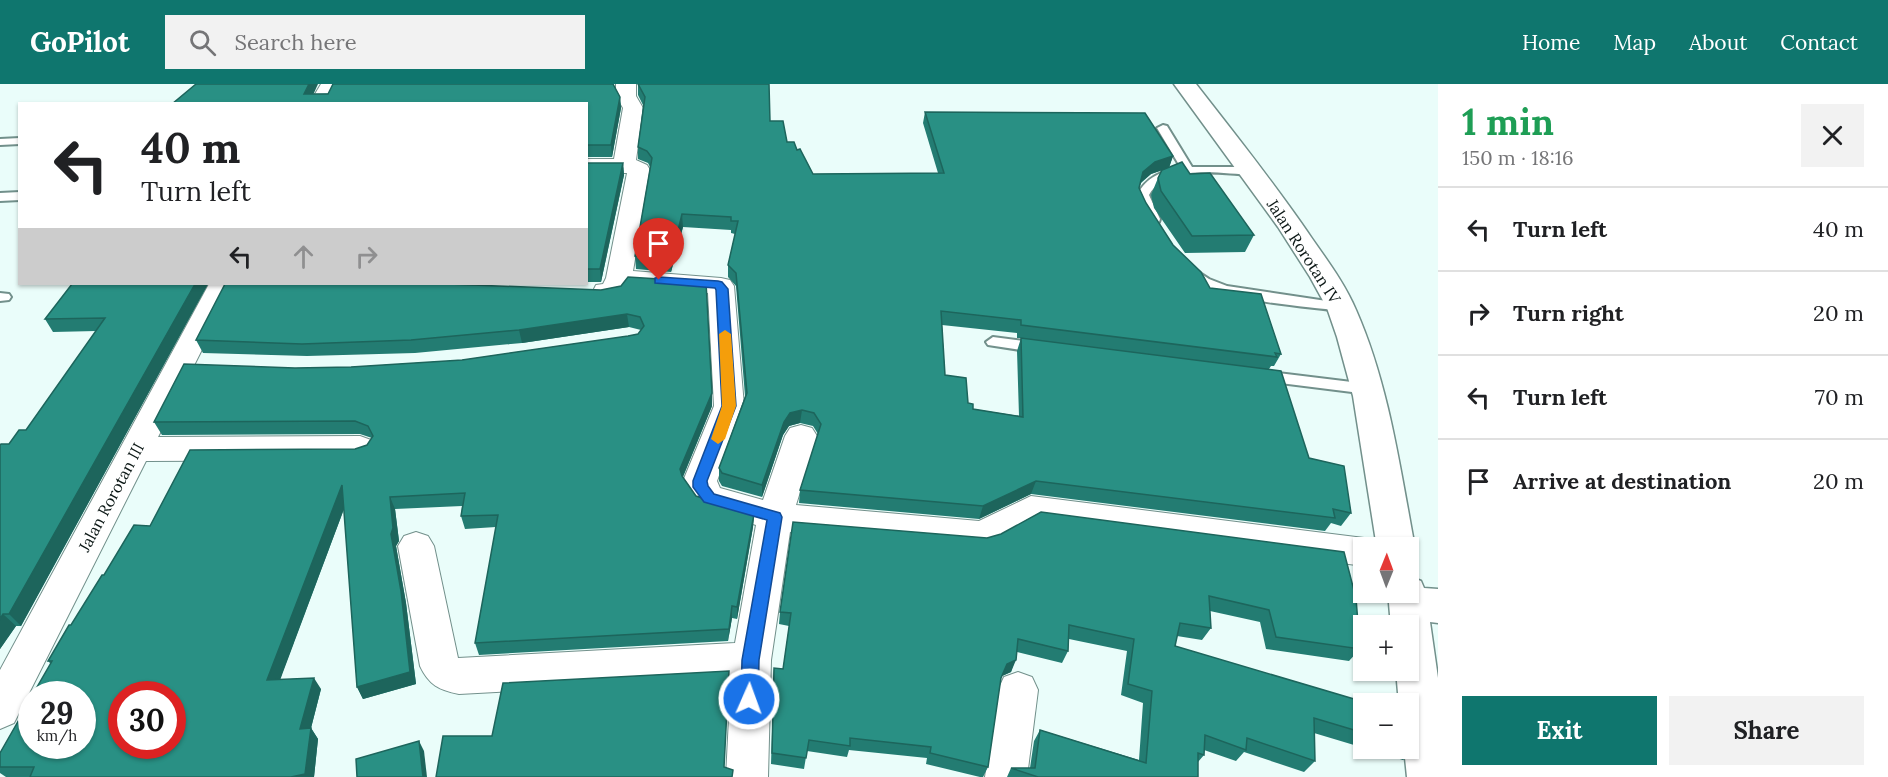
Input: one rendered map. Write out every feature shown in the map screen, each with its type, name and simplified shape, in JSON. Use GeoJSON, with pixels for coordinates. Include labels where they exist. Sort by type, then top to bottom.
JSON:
{"type":"FeatureCollection","features":[{"type":"Feature","properties":{"kind":"street"},"geometry":{"type":"LineString","coordinates":[[321,102],[331,84]]}},
{"type":"Feature","properties":{"kind":"street"},"geometry":{"type":"LineString","coordinates":[[624,166],[633,108],[626,96],[626,84]]}},
{"type":"Feature","properties":{"kind":"street","name":"Jalan Rorotan IV"},"geometry":{"type":"LineString","coordinates":[[1185,84],[1252,171],[1313,259],[1340,307],[1358,352],[1368,389],[1394,537]]}},
{"type":"Feature","properties":{"kind":"street"},"geometry":{"type":"LineString","coordinates":[[580,291],[609,291],[615,287],[619,278],[639,170],[636,166],[588,166]]}},
{"type":"Feature","properties":{"kind":"street"},"geometry":{"type":"LineString","coordinates":[[619,278],[721,286],[729,406],[700,481],[700,487],[710,498],[775,517],[983,535],[1031,509],[1353,551]]}},
{"type":"Feature","properties":{"kind":"street","name":"Jalan Rorotan III"},"geometry":{"type":"LineString","coordinates":[[5,689],[137,449],[192,365],[222,285]]}},
{"type":"Feature","properties":{"kind":"street"},"geometry":{"type":"LineString","coordinates":[[747,777],[751,660],[775,517],[801,436]]}},
{"type":"Feature","properties":{"kind":"street"},"geometry":{"type":"LineString","coordinates":[[137,449],[360,448]]}},
{"type":"Feature","properties":{"kind":"street"},"geometry":{"type":"LineString","coordinates":[[416,546],[440,666],[448,674],[459,676],[751,660]]}},
{"type":"Feature","properties":{"kind":"street"},"geometry":{"type":"LineString","coordinates":[[1418,603],[1429,777]]}},
{"type":"Feature","properties":{"kind":"street"},"geometry":{"type":"LineString","coordinates":[[1006,777],[1018,690]]}},
{"type":"Feature","properties":{"kind":"lane"},"geometry":{"type":"LineString","coordinates":[[1163,128],[1189,171]]}},
{"type":"Feature","properties":{"kind":"lane"},"geometry":{"type":"LineString","coordinates":[[0,142],[18,141]]}},
{"type":"Feature","properties":{"kind":"lane"},"geometry":{"type":"LineString","coordinates":[[1159,227],[1143,195],[1146,186],[1154,178],[1189,171],[1252,171]]}},
{"type":"Feature","properties":{"kind":"lane"},"geometry":{"type":"LineString","coordinates":[[0,196],[18,196]]}},
{"type":"Feature","properties":{"kind":"lane"},"geometry":{"type":"LineString","coordinates":[[1178,254],[1191,272],[1204,282],[1224,290],[1340,307]]}},
{"type":"Feature","properties":{"kind":"lane"},"geometry":{"type":"LineString","coordinates":[[993,342],[1051,349]]}},
{"type":"Feature","properties":{"kind":"lane"},"geometry":{"type":"LineString","coordinates":[[1247,375],[1368,389]]}},
{"type":"Feature","properties":{"kind":"building"},"geometry":{"type":"Polygon","coordinates":[[[196,84],[309,84],[304,94],[328,94],[333,84],[613,84],[620,97],[611,145],[588,145],[588,102],[174,102],[196,84]]]}},
{"type":"Feature","properties":{"kind":"building"},"geometry":{"type":"Polygon","coordinates":[[[638,84],[769,84],[770,121],[783,121],[787,142],[794,142],[797,150],[800,149],[813,174],[944,173],[925,112],[1145,113],[1173,156],[1155,162],[1143,172],[1139,188],[1146,203],[1173,245],[1201,272],[1210,288],[1261,294],[1281,354],[1275,353],[1277,357],[1021,325],[1021,320],[941,311],[945,375],[966,378],[968,403],[973,404],[973,409],[1023,417],[1021,338],[1281,371],[1309,458],[1344,466],[1351,513],[1333,509],[1335,518],[1036,481],[983,506],[800,490],[821,424],[814,413],[802,410],[790,413],[784,422],[762,485],[722,473],[719,468],[747,393],[736,273],[728,265],[738,221],[731,221],[731,217],[682,214],[671,259],[635,256],[652,158],[647,151],[638,147],[645,97],[638,84]]]}},
{"type":"Feature","properties":{"kind":"building"},"geometry":{"type":"Polygon","coordinates":[[[1182,162],[1190,174],[1210,173],[1254,235],[1192,236],[1161,191],[1158,178],[1162,170],[1182,162]]]}},
{"type":"Feature","properties":{"kind":"building"},"geometry":{"type":"Polygon","coordinates":[[[588,163],[623,163],[600,269],[588,269],[588,163]]]}},
{"type":"Feature","properties":{"kind":"building"},"geometry":{"type":"Polygon","coordinates":[[[628,277],[706,282],[712,393],[680,469],[682,476],[696,496],[754,514],[737,607],[732,606],[729,629],[475,643],[498,515],[461,516],[465,493],[390,497],[393,528],[391,534],[401,591],[410,672],[357,687],[342,485],[267,680],[314,678],[300,729],[311,728],[305,774],[291,777],[30,777],[34,767],[0,767],[0,753],[18,722],[18,759],[96,759],[96,681],[40,681],[52,661],[48,661],[69,625],[104,575],[134,525],[150,526],[190,450],[355,449],[367,445],[373,436],[368,426],[355,421],[154,422],[184,364],[295,368],[462,360],[628,336],[638,334],[644,326],[640,317],[627,314],[519,330],[411,340],[302,344],[196,340],[224,285],[474,285],[601,290],[621,286],[628,277]]]}},
{"type":"Feature","properties":{"kind":"building"},"geometry":{"type":"Polygon","coordinates":[[[71,285],[194,285],[9,614],[3,614],[0,619],[0,445],[9,444],[19,430],[26,430],[105,318],[45,319],[71,285]]]}},
{"type":"Feature","properties":{"kind":"building"},"geometry":{"type":"Polygon","coordinates":[[[1041,512],[1344,552],[1353,586],[1353,603],[1356,603],[1357,615],[1353,615],[1353,648],[1276,637],[1269,610],[1209,596],[1211,628],[1180,623],[1175,646],[1353,699],[1353,730],[1314,718],[1315,761],[1247,738],[1246,750],[1205,735],[1204,755],[1198,753],[1198,777],[1038,777],[1011,768],[1035,768],[1040,730],[1146,763],[1152,691],[1128,684],[1134,639],[1069,625],[1068,651],[1018,639],[1016,660],[1007,664],[1001,678],[988,767],[930,753],[931,747],[850,738],[850,746],[809,740],[806,758],[772,753],[774,668],[783,669],[791,613],[780,612],[793,522],[987,538],[1001,534],[1041,512]]]}},
{"type":"Feature","properties":{"kind":"building"},"geometry":{"type":"Polygon","coordinates":[[[729,671],[724,767],[733,770],[732,777],[436,777],[443,736],[492,736],[503,683],[729,671]]]}},
{"type":"Feature","properties":{"kind":"building"},"geometry":{"type":"Polygon","coordinates":[[[419,741],[423,777],[357,777],[356,759],[419,741]]]}},
{"type":"Feature","properties":{"kind":"slow traffic"},"geometry":{"type":"LineString","coordinates":[[718,439],[729,406],[725,334]]}},
{"type":"Feature","properties":{"kind":"route"},"geometry":{"type":"LineString","coordinates":[[659,280],[718,285],[722,289],[729,406],[700,481],[700,487],[710,498],[775,517],[751,660],[749,699]]}}]}
